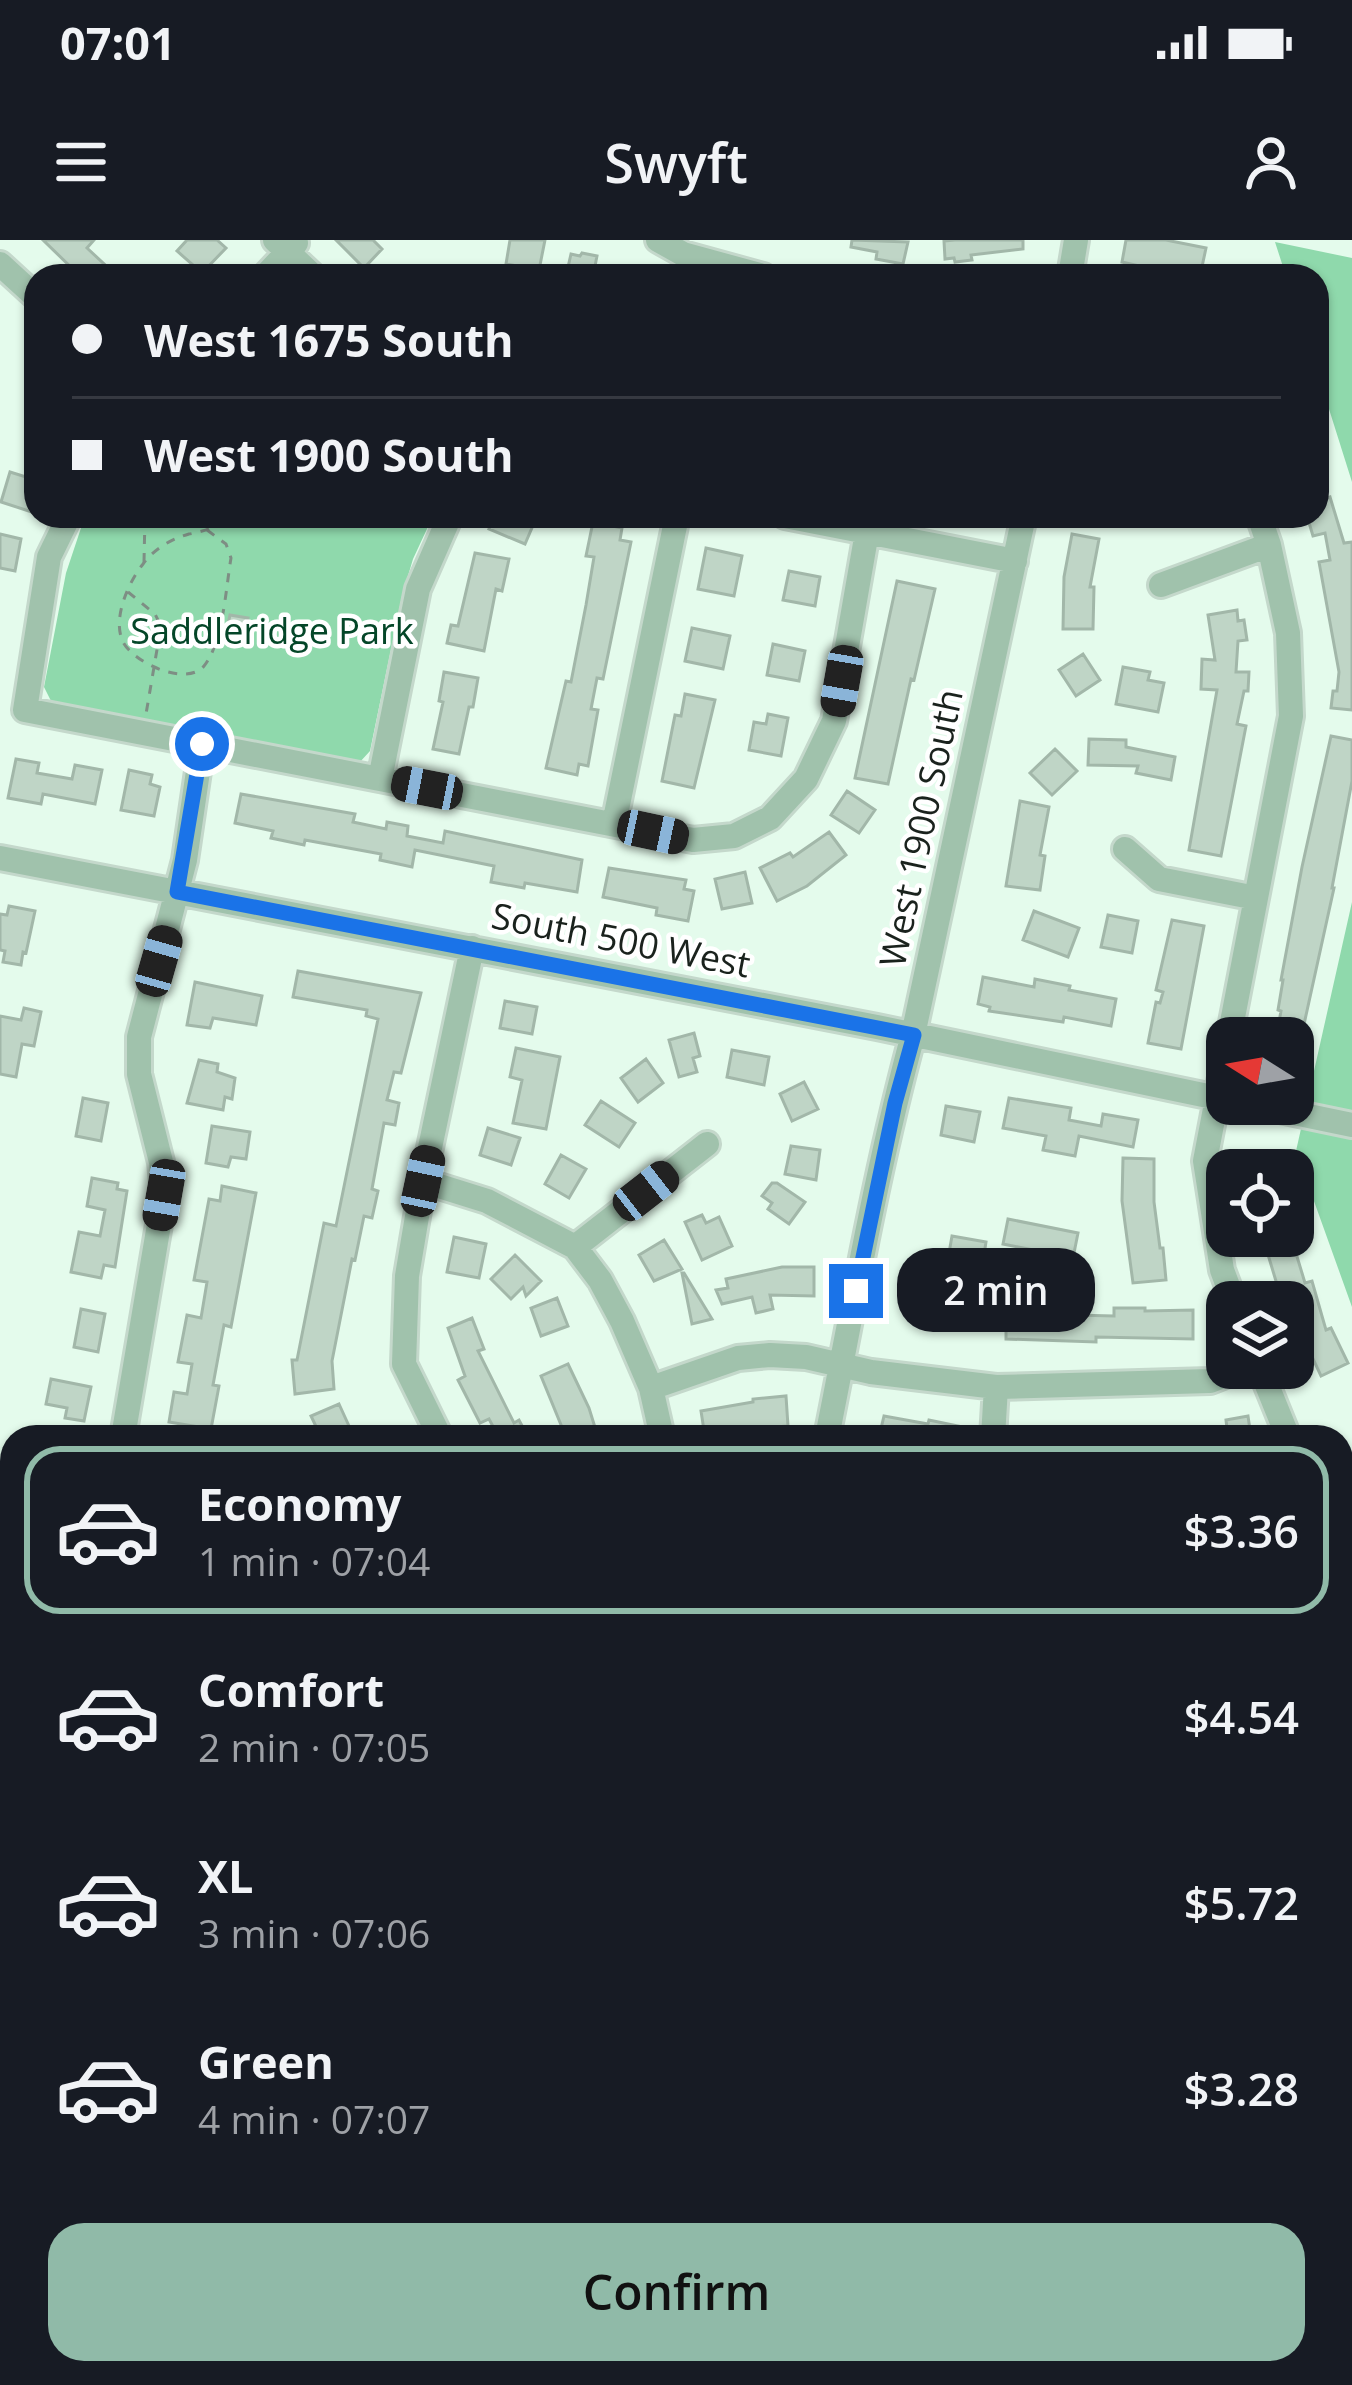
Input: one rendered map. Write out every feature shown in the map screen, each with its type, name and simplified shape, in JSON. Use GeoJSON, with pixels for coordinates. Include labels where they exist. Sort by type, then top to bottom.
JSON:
{"type":"FeatureCollection","features":[{"type":"Feature","properties":{"kind":"street"},"geometry":{"type":"LineString","coordinates":[[658,240],[717,264]]}},
{"type":"Feature","properties":{"kind":"street"},"geometry":{"type":"LineString","coordinates":[[0,264],[24,286]]}},
{"type":"Feature","properties":{"kind":"street"},"geometry":{"type":"LineString","coordinates":[[63,528],[49,557],[25,710],[693,840],[734,836],[770,818],[806,779],[834,722],[867,532]]}},
{"type":"Feature","properties":{"kind":"street"},"geometry":{"type":"LineString","coordinates":[[380,779],[418,590],[445,528]]}},
{"type":"Feature","properties":{"kind":"street"},"geometry":{"type":"LineString","coordinates":[[614,824],[675,528]]}},
{"type":"Feature","properties":{"kind":"street"},"geometry":{"type":"LineString","coordinates":[[846,528],[1016,561]]}},
{"type":"Feature","properties":{"kind":"street","name":"West 1900 South"},"geometry":{"type":"LineString","coordinates":[[830,1425],[870,1217],[914,1035],[1022,528]]}},
{"type":"Feature","properties":{"kind":"street"},"geometry":{"type":"LineString","coordinates":[[1233,1017],[1291,716],[1288,633],[1263,528]]}},
{"type":"Feature","properties":{"kind":"street"},"geometry":{"type":"LineString","coordinates":[[1161,585],[1269,545]]}},
{"type":"Feature","properties":{"kind":"street"},"geometry":{"type":"LineString","coordinates":[[124,1425],[164,1195],[161,1162],[139,1074],[139,1037],[177,892],[202,744]]}},
{"type":"Feature","properties":{"kind":"street"},"geometry":{"type":"LineString","coordinates":[[1125,849],[1159,879],[1256,898]]}},
{"type":"Feature","properties":{"kind":"street","name":"South 500 West"},"geometry":{"type":"LineString","coordinates":[[0,858],[1206,1096]]}},
{"type":"Feature","properties":{"kind":"street"},"geometry":{"type":"LineString","coordinates":[[434,1425],[404,1364],[407,1276],[472,948]]}},
{"type":"Feature","properties":{"kind":"street"},"geometry":{"type":"LineString","coordinates":[[1314,1117],[1352,1125]]}},
{"type":"Feature","properties":{"kind":"street"},"geometry":{"type":"LineString","coordinates":[[1215,1125],[1205,1161],[1226,1281]]}},
{"type":"Feature","properties":{"kind":"street"},"geometry":{"type":"LineString","coordinates":[[575,1247],[707,1144]]}},
{"type":"Feature","properties":{"kind":"street"},"geometry":{"type":"LineString","coordinates":[[423,1181],[487,1201],[575,1247],[622,1321],[651,1388],[659,1425]]}},
{"type":"Feature","properties":{"kind":"street"},"geometry":{"type":"LineString","coordinates":[[651,1388],[738,1358],[770,1355],[996,1387],[1206,1381]]}},
{"type":"Feature","properties":{"kind":"street"},"geometry":{"type":"LineString","coordinates":[[994,1425],[996,1387]]}},
{"type":"Feature","properties":{"kind":"street"},"geometry":{"type":"LineString","coordinates":[[1269,1389],[1283,1425]]}},
{"type":"Feature","properties":{"kind":"path"},"geometry":{"type":"LineString","coordinates":[[144,562],[145,528]]}},
{"type":"Feature","properties":{"kind":"path"},"geometry":{"type":"LineString","coordinates":[[207,530],[226,544],[231,558],[212,650],[197,673],[184,676],[137,658],[123,642],[120,614],[144,562],[158,548],[207,530]]}},
{"type":"Feature","properties":{"kind":"path"},"geometry":{"type":"LineString","coordinates":[[128,592],[155,614],[161,626],[146,716]]}},
{"type":"Feature","properties":{"kind":"green space"},"geometry":{"type":"Polygon","coordinates":[[[1275,242],[1352,258],[1352,482],[1329,409],[1329,264],[1282,264],[1275,242]]]}},
{"type":"Feature","properties":{"kind":"green space","name":"Saddleridge Park"},"geometry":{"type":"Polygon","coordinates":[[[81,528],[427,528],[402,596],[370,751],[359,763],[52,703],[44,687],[66,573],[81,528]]]}},
{"type":"Feature","properties":{"kind":"green space"},"geometry":{"type":"Polygon","coordinates":[[[1352,902],[1352,1307],[1314,1201],[1314,1149],[1296,1149],[1302,1125],[1314,1125],[1314,1071],[1352,902]]]}},
{"type":"Feature","properties":{"kind":"building"},"geometry":{"type":"Polygon","coordinates":[[[43,240],[94,240],[87,248],[104,264],[68,264],[43,240]]]}},
{"type":"Feature","properties":{"kind":"building"},"geometry":{"type":"Polygon","coordinates":[[[187,240],[217,240],[226,248],[211,264],[192,264],[177,251],[187,240]]]}},
{"type":"Feature","properties":{"kind":"building"},"geometry":{"type":"Polygon","coordinates":[[[336,240],[373,240],[382,249],[368,264],[360,264],[336,240]]]}},
{"type":"Feature","properties":{"kind":"building"},"geometry":{"type":"Polygon","coordinates":[[[510,240],[545,240],[540,264],[506,264],[510,240]]]}},
{"type":"Feature","properties":{"kind":"building"},"geometry":{"type":"Polygon","coordinates":[[[852,240],[908,242],[903,264],[876,259],[877,252],[851,247],[852,240]]]}},
{"type":"Feature","properties":{"kind":"building"},"geometry":{"type":"Polygon","coordinates":[[[1023,240],[1023,249],[971,255],[972,260],[945,259],[944,241],[1023,240]]]}},
{"type":"Feature","properties":{"kind":"building"},"geometry":{"type":"Polygon","coordinates":[[[1126,240],[1166,240],[1206,248],[1203,264],[1122,262],[1126,240]]]}},
{"type":"Feature","properties":{"kind":"building"},"geometry":{"type":"Polygon","coordinates":[[[571,254],[597,256],[595,264],[569,264],[571,254]]]}},
{"type":"Feature","properties":{"kind":"building"},"geometry":{"type":"Polygon","coordinates":[[[10,472],[24,476],[24,509],[1,502],[10,472]]]}},
{"type":"Feature","properties":{"kind":"building"},"geometry":{"type":"Polygon","coordinates":[[[1329,497],[1344,543],[1352,542],[1352,710],[1331,708],[1339,672],[1319,562],[1330,560],[1325,533],[1313,536],[1311,528],[1329,528],[1329,497]]]}},
{"type":"Feature","properties":{"kind":"building"},"geometry":{"type":"Polygon","coordinates":[[[489,528],[532,528],[525,544],[489,528]]]}},
{"type":"Feature","properties":{"kind":"building"},"geometry":{"type":"Polygon","coordinates":[[[592,528],[622,528],[620,540],[631,542],[603,679],[597,678],[591,709],[598,710],[588,766],[579,764],[577,775],[546,768],[566,681],[571,682],[586,605],[594,557],[586,556],[592,528]]]}},
{"type":"Feature","properties":{"kind":"building"},"geometry":{"type":"Polygon","coordinates":[[[0,534],[21,539],[15,571],[0,568],[0,534]]]}},
{"type":"Feature","properties":{"kind":"building"},"geometry":{"type":"Polygon","coordinates":[[[1072,534],[1099,539],[1090,587],[1094,587],[1093,629],[1063,629],[1064,577],[1072,534]]]}},
{"type":"Feature","properties":{"kind":"building"},"geometry":{"type":"Polygon","coordinates":[[[706,548],[742,556],[734,596],[698,589],[706,548]]]}},
{"type":"Feature","properties":{"kind":"building"},"geometry":{"type":"Polygon","coordinates":[[[475,553],[509,559],[502,591],[496,589],[484,651],[447,643],[451,625],[458,626],[475,553]]]}},
{"type":"Feature","properties":{"kind":"building"},"geometry":{"type":"Polygon","coordinates":[[[789,571],[820,577],[815,606],[783,600],[789,571]]]}},
{"type":"Feature","properties":{"kind":"building"},"geometry":{"type":"Polygon","coordinates":[[[897,581],[935,589],[888,784],[855,778],[897,581]]]}},
{"type":"Feature","properties":{"kind":"building"},"geometry":{"type":"Polygon","coordinates":[[[1237,610],[1247,640],[1238,641],[1236,672],[1249,672],[1237,724],[1246,726],[1221,856],[1189,850],[1217,690],[1201,689],[1202,659],[1215,660],[1208,615],[1237,610]]]}},
{"type":"Feature","properties":{"kind":"building"},"geometry":{"type":"Polygon","coordinates":[[[230,615],[248,618],[243,642],[225,638],[230,615]]]}},
{"type":"Feature","properties":{"kind":"building"},"geometry":{"type":"Polygon","coordinates":[[[692,628],[730,636],[723,669],[685,661],[692,628]]]}},
{"type":"Feature","properties":{"kind":"building"},"geometry":{"type":"Polygon","coordinates":[[[773,644],[805,651],[799,681],[767,675],[773,644]]]}},
{"type":"Feature","properties":{"kind":"building"},"geometry":{"type":"Polygon","coordinates":[[[1083,654],[1100,680],[1076,696],[1059,670],[1083,654]]]}},
{"type":"Feature","properties":{"kind":"building"},"geometry":{"type":"Polygon","coordinates":[[[1123,667],[1150,672],[1148,680],[1164,683],[1158,712],[1116,704],[1123,667]]]}},
{"type":"Feature","properties":{"kind":"building"},"geometry":{"type":"Polygon","coordinates":[[[444,672],[478,678],[459,754],[433,749],[444,672]]]}},
{"type":"Feature","properties":{"kind":"building"},"geometry":{"type":"Polygon","coordinates":[[[685,694],[715,700],[694,788],[662,781],[675,715],[681,716],[685,694]]]}},
{"type":"Feature","properties":{"kind":"building"},"geometry":{"type":"Polygon","coordinates":[[[768,714],[788,718],[781,756],[749,750],[754,722],[766,724],[768,714]]]}},
{"type":"Feature","properties":{"kind":"building"},"geometry":{"type":"Polygon","coordinates":[[[1331,736],[1352,740],[1352,781],[1306,1017],[1280,1017],[1281,980],[1331,736]]]}},
{"type":"Feature","properties":{"kind":"building"},"geometry":{"type":"Polygon","coordinates":[[[1089,739],[1126,740],[1126,747],[1175,757],[1171,780],[1136,773],[1138,766],[1088,765],[1089,739]]]}},
{"type":"Feature","properties":{"kind":"building"},"geometry":{"type":"Polygon","coordinates":[[[1055,749],[1077,771],[1052,795],[1030,773],[1055,749]]]}},
{"type":"Feature","properties":{"kind":"building"},"geometry":{"type":"Polygon","coordinates":[[[16,759],[39,763],[37,773],[72,779],[75,765],[102,770],[95,804],[43,794],[41,804],[8,798],[16,759]]]}},
{"type":"Feature","properties":{"kind":"building"},"geometry":{"type":"Polygon","coordinates":[[[129,770],[152,775],[150,784],[160,787],[154,816],[121,810],[129,770]]]}},
{"type":"Feature","properties":{"kind":"building"},"geometry":{"type":"Polygon","coordinates":[[[847,791],[875,810],[859,833],[831,815],[847,791]]]}},
{"type":"Feature","properties":{"kind":"building"},"geometry":{"type":"Polygon","coordinates":[[[241,794],[355,814],[353,822],[386,829],[387,822],[408,826],[407,836],[443,843],[445,831],[582,860],[577,892],[491,882],[494,866],[415,850],[412,867],[380,860],[381,854],[271,838],[273,831],[235,823],[241,794]]]}},
{"type":"Feature","properties":{"kind":"building"},"geometry":{"type":"Polygon","coordinates":[[[1020,801],[1049,807],[1040,855],[1045,856],[1040,890],[1006,886],[1020,801]]]}},
{"type":"Feature","properties":{"kind":"building"},"geometry":{"type":"Polygon","coordinates":[[[829,832],[846,855],[807,886],[777,901],[760,868],[790,853],[793,857],[829,832]]]}},
{"type":"Feature","properties":{"kind":"building"},"geometry":{"type":"Polygon","coordinates":[[[609,868],[686,880],[684,889],[694,891],[688,921],[656,915],[657,908],[603,897],[609,868]]]}},
{"type":"Feature","properties":{"kind":"building"},"geometry":{"type":"Polygon","coordinates":[[[745,872],[752,903],[722,909],[715,879],[745,872]]]}},
{"type":"Feature","properties":{"kind":"building"},"geometry":{"type":"Polygon","coordinates":[[[9,906],[35,911],[21,965],[3,962],[5,951],[0,950],[0,914],[7,915],[9,906]]]}},
{"type":"Feature","properties":{"kind":"building"},"geometry":{"type":"Polygon","coordinates":[[[1034,911],[1079,928],[1068,957],[1023,940],[1034,911]]]}},
{"type":"Feature","properties":{"kind":"building"},"geometry":{"type":"Polygon","coordinates":[[[1108,915],[1138,921],[1132,953],[1101,947],[1108,915]]]}},
{"type":"Feature","properties":{"kind":"building"},"geometry":{"type":"Polygon","coordinates":[[[1172,920],[1204,926],[1181,1049],[1148,1043],[1156,1002],[1160,1003],[1163,992],[1156,990],[1172,920]]]}},
{"type":"Feature","properties":{"kind":"building"},"geometry":{"type":"Polygon","coordinates":[[[298,971],[421,993],[401,1073],[394,1072],[387,1100],[399,1103],[395,1125],[384,1123],[372,1189],[378,1191],[372,1218],[364,1216],[352,1259],[332,1361],[334,1389],[295,1394],[292,1360],[297,1360],[324,1223],[336,1226],[378,1019],[366,1016],[367,1010],[293,997],[298,971]]]}},
{"type":"Feature","properties":{"kind":"building"},"geometry":{"type":"Polygon","coordinates":[[[983,977],[1034,987],[1035,979],[1116,999],[1111,1026],[989,1011],[990,1007],[978,1004],[983,977]]]}},
{"type":"Feature","properties":{"kind":"building"},"geometry":{"type":"Polygon","coordinates":[[[195,982],[262,996],[256,1025],[213,1018],[210,1028],[187,1025],[195,982]]]}},
{"type":"Feature","properties":{"kind":"building"},"geometry":{"type":"Polygon","coordinates":[[[505,1001],[537,1007],[532,1034],[500,1028],[505,1001]]]}},
{"type":"Feature","properties":{"kind":"building"},"geometry":{"type":"Polygon","coordinates":[[[24,1008],[41,1012],[34,1046],[22,1044],[16,1077],[0,1074],[0,1016],[21,1020],[24,1008]]]}},
{"type":"Feature","properties":{"kind":"building"},"geometry":{"type":"Polygon","coordinates":[[[694,1033],[700,1056],[693,1058],[697,1072],[679,1077],[669,1040],[694,1033]]]}},
{"type":"Feature","properties":{"kind":"building"},"geometry":{"type":"Polygon","coordinates":[[[516,1048],[560,1057],[546,1129],[513,1123],[522,1080],[510,1077],[516,1048]]]}},
{"type":"Feature","properties":{"kind":"building"},"geometry":{"type":"Polygon","coordinates":[[[732,1050],[769,1057],[764,1085],[727,1077],[732,1050]]]}},
{"type":"Feature","properties":{"kind":"building"},"geometry":{"type":"Polygon","coordinates":[[[646,1059],[663,1083],[638,1102],[621,1078],[646,1059]]]}},
{"type":"Feature","properties":{"kind":"building"},"geometry":{"type":"Polygon","coordinates":[[[199,1060],[218,1064],[217,1072],[235,1078],[232,1099],[225,1097],[223,1110],[187,1103],[199,1060]]]}},
{"type":"Feature","properties":{"kind":"building"},"geometry":{"type":"Polygon","coordinates":[[[804,1082],[818,1109],[792,1121],[780,1094],[804,1082]]]}},
{"type":"Feature","properties":{"kind":"building"},"geometry":{"type":"Polygon","coordinates":[[[83,1098],[108,1103],[101,1141],[76,1136],[83,1098]]]}},
{"type":"Feature","properties":{"kind":"building"},"geometry":{"type":"Polygon","coordinates":[[[1009,1098],[1071,1108],[1069,1120],[1101,1126],[1103,1114],[1138,1120],[1133,1147],[1079,1136],[1075,1156],[1043,1150],[1046,1136],[1003,1128],[1009,1098]]]}},
{"type":"Feature","properties":{"kind":"building"},"geometry":{"type":"Polygon","coordinates":[[[601,1101],[635,1123],[619,1147],[585,1125],[601,1101]]]}},
{"type":"Feature","properties":{"kind":"building"},"geometry":{"type":"Polygon","coordinates":[[[946,1106],[980,1112],[974,1142],[941,1135],[946,1106]]]}},
{"type":"Feature","properties":{"kind":"building"},"geometry":{"type":"Polygon","coordinates":[[[212,1126],[250,1132],[246,1159],[231,1157],[228,1167],[206,1163],[212,1126]]]}},
{"type":"Feature","properties":{"kind":"building"},"geometry":{"type":"Polygon","coordinates":[[[488,1128],[520,1138],[511,1165],[480,1155],[488,1128]]]}},
{"type":"Feature","properties":{"kind":"building"},"geometry":{"type":"Polygon","coordinates":[[[791,1146],[820,1150],[816,1180],[785,1174],[791,1146]]]}},
{"type":"Feature","properties":{"kind":"building"},"geometry":{"type":"Polygon","coordinates":[[[561,1155],[586,1169],[569,1198],[545,1184],[561,1155]]]}},
{"type":"Feature","properties":{"kind":"building"},"geometry":{"type":"Polygon","coordinates":[[[1123,1158],[1154,1159],[1154,1202],[1166,1280],[1133,1283],[1122,1201],[1123,1158]]]}},
{"type":"Feature","properties":{"kind":"building"},"geometry":{"type":"Polygon","coordinates":[[[92,1178],[118,1183],[117,1189],[127,1191],[115,1267],[104,1265],[101,1278],[71,1272],[79,1232],[100,1236],[105,1210],[87,1206],[92,1178]]]}},
{"type":"Feature","properties":{"kind":"building"},"geometry":{"type":"Polygon","coordinates":[[[772,1183],[805,1202],[789,1224],[768,1209],[772,1203],[762,1196],[772,1183]]]}},
{"type":"Feature","properties":{"kind":"building"},"geometry":{"type":"Polygon","coordinates":[[[222,1186],[256,1193],[231,1327],[224,1325],[213,1385],[219,1386],[212,1425],[169,1422],[174,1392],[187,1394],[192,1364],[178,1362],[187,1315],[201,1318],[207,1282],[194,1280],[209,1199],[220,1201],[222,1186]]]}},
{"type":"Feature","properties":{"kind":"building"},"geometry":{"type":"Polygon","coordinates":[[[702,1215],[706,1223],[719,1217],[732,1246],[702,1260],[685,1222],[702,1215]]]}},
{"type":"Feature","properties":{"kind":"building"},"geometry":{"type":"Polygon","coordinates":[[[1008,1219],[1078,1233],[1073,1258],[1003,1244],[1008,1219]]]}},
{"type":"Feature","properties":{"kind":"building"},"geometry":{"type":"Polygon","coordinates":[[[952,1236],[986,1242],[967,1316],[939,1310],[952,1236]]]}},
{"type":"Feature","properties":{"kind":"building"},"geometry":{"type":"Polygon","coordinates":[[[454,1237],[486,1244],[479,1278],[447,1272],[454,1237]]]}},
{"type":"Feature","properties":{"kind":"building"},"geometry":{"type":"Polygon","coordinates":[[[664,1240],[682,1269],[654,1281],[639,1255],[664,1240]]]}},
{"type":"Feature","properties":{"kind":"building"},"geometry":{"type":"Polygon","coordinates":[[[515,1255],[541,1281],[526,1296],[523,1287],[511,1299],[491,1279],[515,1255]]]}},
{"type":"Feature","properties":{"kind":"building"},"geometry":{"type":"Polygon","coordinates":[[[1269,1257],[1297,1257],[1304,1281],[1276,1281],[1269,1257]]]}},
{"type":"Feature","properties":{"kind":"building"},"geometry":{"type":"Polygon","coordinates":[[[782,1267],[814,1267],[814,1296],[770,1295],[773,1309],[756,1313],[752,1297],[722,1304],[716,1290],[728,1288],[726,1279],[782,1267]]]}},
{"type":"Feature","properties":{"kind":"building"},"geometry":{"type":"Polygon","coordinates":[[[684,1273],[712,1319],[692,1324],[684,1273]]]}},
{"type":"Feature","properties":{"kind":"building"},"geometry":{"type":"Polygon","coordinates":[[[1314,1288],[1326,1330],[1331,1328],[1348,1363],[1321,1376],[1314,1361],[1314,1288]]]}},
{"type":"Feature","properties":{"kind":"building"},"geometry":{"type":"Polygon","coordinates":[[[557,1298],[568,1326],[541,1336],[531,1308],[557,1298]]]}},
{"type":"Feature","properties":{"kind":"building"},"geometry":{"type":"Polygon","coordinates":[[[1006,1306],[1033,1306],[1033,1314],[1114,1316],[1114,1308],[1193,1310],[1193,1339],[1006,1339],[1006,1306]]]}},
{"type":"Feature","properties":{"kind":"building"},"geometry":{"type":"Polygon","coordinates":[[[81,1309],[105,1314],[98,1352],[74,1347],[81,1309]]]}},
{"type":"Feature","properties":{"kind":"building"},"geometry":{"type":"Polygon","coordinates":[[[472,1318],[484,1349],[478,1351],[514,1423],[519,1420],[522,1425],[492,1425],[489,1419],[480,1423],[458,1380],[465,1376],[448,1328],[472,1318]]]}},
{"type":"Feature","properties":{"kind":"building"},"geometry":{"type":"Polygon","coordinates":[[[568,1364],[594,1425],[561,1425],[541,1376],[568,1364]]]}},
{"type":"Feature","properties":{"kind":"building"},"geometry":{"type":"Polygon","coordinates":[[[51,1379],[91,1387],[84,1421],[65,1418],[67,1408],[46,1404],[51,1379]]]}},
{"type":"Feature","properties":{"kind":"building"},"geometry":{"type":"Polygon","coordinates":[[[786,1396],[788,1425],[703,1425],[701,1411],[786,1396]]]}},
{"type":"Feature","properties":{"kind":"building"},"geometry":{"type":"Polygon","coordinates":[[[339,1404],[349,1425],[315,1425],[311,1416],[339,1404]]]}},
{"type":"Feature","properties":{"kind":"building"},"geometry":{"type":"Polygon","coordinates":[[[884,1416],[953,1425],[882,1425],[884,1416]]]}},
{"type":"Feature","properties":{"kind":"building"},"geometry":{"type":"Polygon","coordinates":[[[1248,1416],[1249,1425],[1227,1425],[1226,1420],[1248,1416]]]}},
{"type":"Feature","properties":{"kind":"route"},"geometry":{"type":"LineString","coordinates":[[202,744],[177,892],[914,1035],[856,1291]]}}]}
